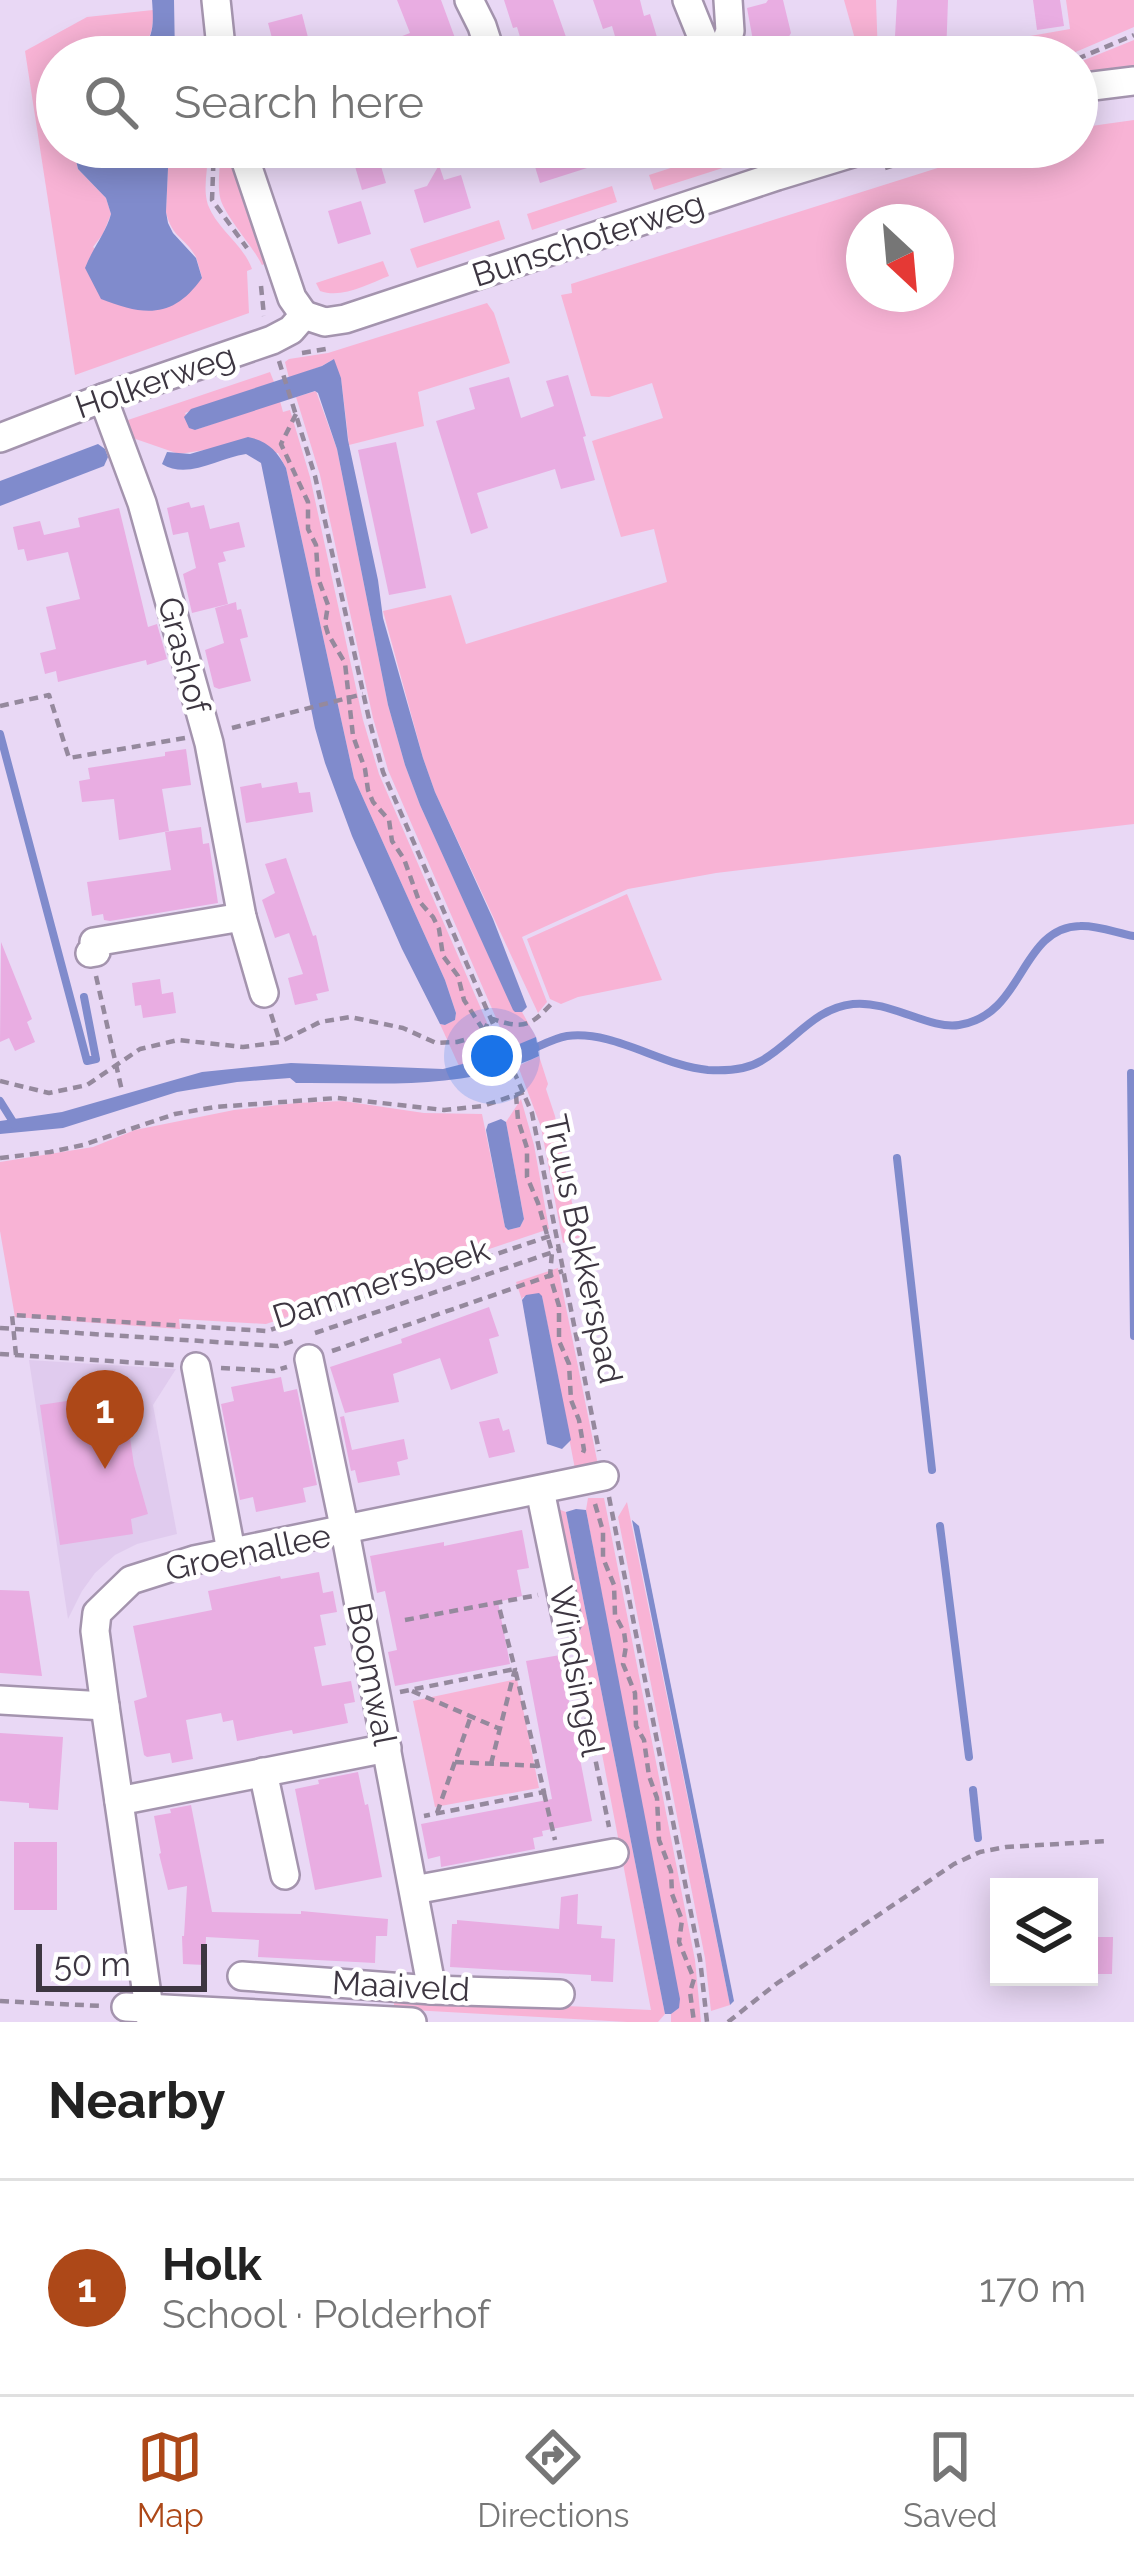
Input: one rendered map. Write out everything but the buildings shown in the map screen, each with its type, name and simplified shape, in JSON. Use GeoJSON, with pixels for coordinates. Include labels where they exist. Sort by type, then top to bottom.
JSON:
{"type":"FeatureCollection","features":[{"type":"Feature","properties":{"kind":"street"},"geometry":{"type":"LineString","coordinates":[[216,0],[220,36]]}},
{"type":"Feature","properties":{"kind":"street"},"geometry":{"type":"LineString","coordinates":[[469,0],[484,36]]}},
{"type":"Feature","properties":{"kind":"street"},"geometry":{"type":"LineString","coordinates":[[687,0],[702,36]]}},
{"type":"Feature","properties":{"kind":"street"},"geometry":{"type":"LineString","coordinates":[[728,0],[728,36]]}},
{"type":"Feature","properties":{"kind":"street"},"geometry":{"type":"LineString","coordinates":[[1098,85],[1134,81]]}},
{"type":"Feature","properties":{"kind":"street"},"geometry":{"type":"LineString","coordinates":[[248,168],[292,298],[304,315]]}},
{"type":"Feature","properties":{"kind":"street","name":"Bunschoterweg"},"geometry":{"type":"LineString","coordinates":[[304,315],[325,322],[345,319],[803,168]]}},
{"type":"Feature","properties":{"kind":"street","name":"Holkerweg"},"geometry":{"type":"LineString","coordinates":[[0,438],[272,340],[304,315]]}},
{"type":"Feature","properties":{"kind":"street","name":"Grashof"},"geometry":{"type":"LineString","coordinates":[[103,398],[142,503],[206,734],[242,917],[264,993]]}},
{"type":"Feature","properties":{"kind":"street"},"geometry":{"type":"LineString","coordinates":[[90,953],[96,952],[94,942],[242,917]]}},
{"type":"Feature","properties":{"kind":"street","name":"Boomwal"},"geometry":{"type":"LineString","coordinates":[[308,1359],[433,1990]]}},
{"type":"Feature","properties":{"kind":"street"},"geometry":{"type":"LineString","coordinates":[[195,1360],[231,1551]]}},
{"type":"Feature","properties":{"kind":"street","name":"Groenallee"},"geometry":{"type":"LineString","coordinates":[[142,2013],[95,1631],[97,1613],[131,1580],[194,1560],[596,1478]]}},
{"type":"Feature","properties":{"kind":"street","name":"Windsingel"},"geometry":{"type":"LineString","coordinates":[[540,1490],[567,1621]]}},
{"type":"Feature","properties":{"kind":"street"},"geometry":{"type":"LineString","coordinates":[[0,1700],[105,1706]]}},
{"type":"Feature","properties":{"kind":"street"},"geometry":{"type":"LineString","coordinates":[[118,1801],[387,1748]]}},
{"type":"Feature","properties":{"kind":"street"},"geometry":{"type":"LineString","coordinates":[[263,1772],[285,1875]]}},
{"type":"Feature","properties":{"kind":"street"},"geometry":{"type":"LineString","coordinates":[[414,1890],[614,1853]]}},
{"type":"Feature","properties":{"kind":"street","name":"Maaiveld"},"geometry":{"type":"LineString","coordinates":[[242,1976],[560,1994]]}},
{"type":"Feature","properties":{"kind":"street"},"geometry":{"type":"LineString","coordinates":[[142,2013],[412,2022]]}},
{"type":"Feature","properties":{"kind":"path"},"geometry":{"type":"LineString","coordinates":[[1098,50],[1134,35]]}},
{"type":"Feature","properties":{"kind":"path"},"geometry":{"type":"LineString","coordinates":[[213,168],[212,200],[248,249]]}},
{"type":"Feature","properties":{"kind":"path"},"geometry":{"type":"LineString","coordinates":[[260,275],[264,318]]}},
{"type":"Feature","properties":{"kind":"path","name":"Truus Bokkerspad"},"geometry":{"type":"LineString","coordinates":[[282,373],[315,476],[376,749],[536,1128],[596,1478],[700,1959],[707,2022]]}},
{"type":"Feature","properties":{"kind":"path"},"geometry":{"type":"LineString","coordinates":[[296,414],[281,444],[308,502],[308,529],[327,597],[328,634],[345,663],[344,700],[368,790],[389,820],[392,841],[419,901],[439,929],[443,956],[484,1030]]}},
{"type":"Feature","properties":{"kind":"path"},"geometry":{"type":"LineString","coordinates":[[0,706],[49,695],[69,758],[206,734],[363,694]]}},
{"type":"Feature","properties":{"kind":"path"},"geometry":{"type":"LineString","coordinates":[[90,953],[122,1091]]}},
{"type":"Feature","properties":{"kind":"path"},"geometry":{"type":"LineString","coordinates":[[0,1082],[49,1093],[87,1085],[140,1049],[178,1040],[243,1047],[280,1042],[320,1022],[350,1017],[403,1028],[436,1043],[457,1042],[475,1037],[490,1018],[518,1027],[535,1022],[554,1001]]}},
{"type":"Feature","properties":{"kind":"path"},"geometry":{"type":"LineString","coordinates":[[0,1157],[83,1145],[175,1114],[215,1107],[337,1098],[444,1110],[483,1106],[520,1091],[518,1120],[527,1148],[527,1178],[556,1251],[550,1276],[559,1306],[559,1341],[569,1364],[571,1400],[584,1450],[581,1458],[596,1478],[603,1558],[626,1646],[623,1664],[635,1693],[635,1726],[644,1740],[657,1798],[659,1840],[682,1920],[679,1942],[694,1979],[690,1992],[694,2022]]}},
{"type":"Feature","properties":{"kind":"path"},"geometry":{"type":"LineString","coordinates":[[16,1355],[12,1315],[267,1331],[556,1234]]}},
{"type":"Feature","properties":{"kind":"path","name":"Dammersbeek"},"geometry":{"type":"LineString","coordinates":[[0,1354],[195,1360],[278,1346],[556,1251]]}},
{"type":"Feature","properties":{"kind":"path","name":"Dammersbeek"},"geometry":{"type":"LineString","coordinates":[[0,1328],[274,1371],[563,1271]]}},
{"type":"Feature","properties":{"kind":"path"},"geometry":{"type":"LineString","coordinates":[[195,1360],[200,1327]]}},
{"type":"Feature","properties":{"kind":"path"},"geometry":{"type":"LineString","coordinates":[[405,1620],[561,1591]]}},
{"type":"Feature","properties":{"kind":"path"},"geometry":{"type":"LineString","coordinates":[[498,1603],[560,1864]]}},
{"type":"Feature","properties":{"kind":"path","name":"Windsingel"},"geometry":{"type":"LineString","coordinates":[[567,1621],[614,1853]]}},
{"type":"Feature","properties":{"kind":"path"},"geometry":{"type":"LineString","coordinates":[[377,1697],[515,1669]]}},
{"type":"Feature","properties":{"kind":"path"},"geometry":{"type":"LineString","coordinates":[[491,1764],[515,1669]]}},
{"type":"Feature","properties":{"kind":"path"},"geometry":{"type":"LineString","coordinates":[[410,1690],[500,1730]]}},
{"type":"Feature","properties":{"kind":"path"},"geometry":{"type":"LineString","coordinates":[[437,1814],[471,1717]]}},
{"type":"Feature","properties":{"kind":"path"},"geometry":{"type":"LineString","coordinates":[[455,1762],[539,1766]]}},
{"type":"Feature","properties":{"kind":"path"},"geometry":{"type":"LineString","coordinates":[[401,1821],[544,1792]]}},
{"type":"Feature","properties":{"kind":"path"},"geometry":{"type":"LineString","coordinates":[[728,2022],[776,1984],[954,1864],[1006,1847],[1108,1841]]}},
{"type":"Feature","properties":{"kind":"path"},"geometry":{"type":"LineString","coordinates":[[0,2001],[142,2013]]}},
{"type":"Feature","properties":{"kind":"shaded area"},"geometry":{"type":"Polygon","coordinates":[[[844,0],[876,0],[877,36],[854,36],[844,0]]]}},
{"type":"Feature","properties":{"kind":"shaded area"},"geometry":{"type":"Polygon","coordinates":[[[1066,0],[1134,0],[1134,27],[1098,42],[1098,36],[1031,36],[1070,29],[1066,0]]]}},
{"type":"Feature","properties":{"kind":"shaded area"},"geometry":{"type":"Polygon","coordinates":[[[153,10],[149,36],[52,36],[87,17],[153,10]]]}},
{"type":"Feature","properties":{"kind":"shaded area"},"geometry":{"type":"Polygon","coordinates":[[[1134,40],[1134,67],[1098,71],[1098,55],[1134,40]]]}},
{"type":"Feature","properties":{"kind":"shaded area"},"geometry":{"type":"Polygon","coordinates":[[[36,45],[36,122],[25,51],[36,45]]]}},
{"type":"Feature","properties":{"kind":"shaded area"},"geometry":{"type":"Polygon","coordinates":[[[1134,120],[1134,824],[716,873],[628,889],[522,937],[547,1002],[538,1013],[435,792],[383,611],[451,595],[466,644],[667,582],[654,529],[621,537],[592,441],[663,418],[652,383],[609,397],[591,396],[561,295],[572,293],[571,284],[938,168],[1098,168],[1098,125],[1134,120]]]}},
{"type":"Feature","properties":{"kind":"shaded area"},"geometry":{"type":"Polygon","coordinates":[[[43,168],[78,168],[106,198],[111,214],[93,247],[161,309],[180,300],[202,277],[196,257],[166,212],[168,168],[207,168],[208,205],[252,269],[247,271],[249,313],[75,375],[43,168]]]}},
{"type":"Feature","properties":{"kind":"shaded area"},"geometry":{"type":"Polygon","coordinates":[[[219,168],[240,168],[270,262],[262,265],[232,221],[222,204],[219,168]]]}},
{"type":"Feature","properties":{"kind":"shaded area"},"geometry":{"type":"Polygon","coordinates":[[[671,168],[723,168],[654,190],[649,175],[671,168]]]}},
{"type":"Feature","properties":{"kind":"shaded area"},"geometry":{"type":"Polygon","coordinates":[[[612,186],[617,202],[532,230],[527,214],[612,186]]]}},
{"type":"Feature","properties":{"kind":"shaded area"},"geometry":{"type":"Polygon","coordinates":[[[499,220],[505,239],[417,268],[410,249],[499,220]]]}},
{"type":"Feature","properties":{"kind":"shaded area"},"geometry":{"type":"Polygon","coordinates":[[[383,261],[389,276],[355,290],[328,293],[316,283],[383,261]]]}},
{"type":"Feature","properties":{"kind":"shaded area"},"geometry":{"type":"Polygon","coordinates":[[[487,303],[510,363],[418,392],[424,426],[349,445],[341,378],[332,360],[289,378],[285,362],[289,359],[328,353],[487,303]]]}},
{"type":"Feature","properties":{"kind":"shaded area"},"geometry":{"type":"Polygon","coordinates":[[[270,372],[274,382],[185,413],[195,430],[280,401],[283,412],[290,410],[379,774],[492,1034],[487,1037],[496,1055],[459,1066],[440,1024],[455,1020],[456,1013],[354,778],[286,468],[278,453],[205,450],[179,454],[127,436],[125,421],[270,372]]]}},
{"type":"Feature","properties":{"kind":"shaded area"},"geometry":{"type":"Polygon","coordinates":[[[316,391],[337,449],[388,705],[405,765],[513,1009],[522,1012],[536,1037],[510,1050],[388,770],[320,475],[296,397],[316,391]]]}},
{"type":"Feature","properties":{"kind":"shaded area"},"geometry":{"type":"Polygon","coordinates":[[[627,894],[662,980],[561,1004],[550,999],[527,939],[627,894]]]}},
{"type":"Feature","properties":{"kind":"shaded area"},"geometry":{"type":"Polygon","coordinates":[[[539,1056],[576,1223],[581,1220],[584,1236],[563,1243],[541,1127],[518,1066],[539,1056]]]}},
{"type":"Feature","properties":{"kind":"shaded area"},"geometry":{"type":"Polygon","coordinates":[[[521,1099],[549,1229],[266,1324],[179,1319],[180,1329],[15,1317],[0,1231],[0,1162],[93,1147],[135,1130],[234,1110],[297,1103],[343,1101],[424,1113],[482,1114],[508,1230],[520,1227],[524,1219],[506,1122],[521,1099]]]}},
{"type":"Feature","properties":{"kind":"shaded area"},"geometry":{"type":"Polygon","coordinates":[[[558,1268],[598,1465],[575,1469],[542,1296],[522,1300],[516,1282],[558,1268]]]}},
{"type":"Feature","properties":{"kind":"shaded area"},"geometry":{"type":"Polygon","coordinates":[[[29,1360],[176,1369],[153,1405],[177,1534],[115,1555],[95,1573],[68,1619],[29,1360]]]}},
{"type":"Feature","properties":{"kind":"shaded area"},"geometry":{"type":"Polygon","coordinates":[[[588,1498],[604,1498],[695,1960],[701,2022],[671,2022],[671,2014],[679,2008],[586,1510],[588,1498]]]}},
{"type":"Feature","properties":{"kind":"shaded area"},"geometry":{"type":"Polygon","coordinates":[[[627,1502],[730,2005],[711,2011],[705,1958],[618,1517],[627,1502]]]}},
{"type":"Feature","properties":{"kind":"shaded area"},"geometry":{"type":"Polygon","coordinates":[[[555,1508],[566,1512],[665,2014],[658,2022],[627,2022],[394,2009],[394,1998],[651,2010],[555,1508]]]}},
{"type":"Feature","properties":{"kind":"shaded area"},"geometry":{"type":"Polygon","coordinates":[[[517,1679],[539,1788],[435,1807],[413,1701],[517,1679]]]}},
{"type":"Feature","properties":{"kind":"water"},"geometry":{"type":"Polygon","coordinates":[[[152,0],[174,0],[175,36],[150,36],[152,0]]]}},
{"type":"Feature","properties":{"kind":"water"},"geometry":{"type":"Polygon","coordinates":[[[168,168],[168,223],[196,258],[202,278],[180,301],[144,311],[101,299],[85,268],[111,214],[106,198],[78,169],[168,168]]]}},
{"type":"Feature","properties":{"kind":"water"},"geometry":{"type":"Polygon","coordinates":[[[334,359],[383,618],[423,758],[493,919],[527,1007],[522,1012],[513,1010],[405,765],[388,705],[337,449],[318,393],[195,430],[184,417],[191,409],[334,359]]]}},
{"type":"Feature","properties":{"kind":"water"},"geometry":{"type":"Polygon","coordinates":[[[248,437],[271,448],[286,468],[354,778],[445,980],[456,1013],[455,1020],[445,1025],[440,1024],[402,949],[325,763],[261,463],[246,454],[193,469],[162,464],[167,452],[190,454],[248,437]]]}},
{"type":"Feature","properties":{"kind":"water"},"geometry":{"type":"Polygon","coordinates":[[[98,444],[108,457],[104,466],[0,506],[0,481],[98,444]]]}},
{"type":"Feature","properties":{"kind":"water"},"geometry":{"type":"Polygon","coordinates":[[[536,1037],[539,1056],[480,1075],[388,1084],[296,1083],[290,1078],[237,1082],[177,1092],[63,1128],[0,1134],[0,1121],[62,1112],[202,1072],[291,1063],[443,1069],[536,1037]]]}},
{"type":"Feature","properties":{"kind":"water"},"geometry":{"type":"Polygon","coordinates":[[[506,1122],[524,1219],[520,1227],[508,1230],[486,1130],[488,1124],[506,1122]]]}},
{"type":"Feature","properties":{"kind":"water"},"geometry":{"type":"Polygon","coordinates":[[[539,1293],[571,1440],[562,1449],[547,1444],[522,1300],[539,1293]]]}},
{"type":"Feature","properties":{"kind":"water"},"geometry":{"type":"Polygon","coordinates":[[[586,1510],[680,1999],[679,2008],[671,2014],[665,2014],[566,1512],[586,1510]]]}},
{"type":"Feature","properties":{"kind":"water"},"geometry":{"type":"Polygon","coordinates":[[[632,1520],[639,1526],[734,2001],[730,2005],[632,1520]]]}},
{"type":"Feature","properties":{"kind":"waterway"},"geometry":{"type":"LineString","coordinates":[[0,734],[87,1061],[96,1059],[84,997]]}},
{"type":"Feature","properties":{"kind":"waterway","name":"Dammersbeek"},"geometry":{"type":"LineString","coordinates":[[533,1049],[563,1037],[585,1036],[690,1067],[742,1068],[773,1054],[827,1012],[853,1004],[881,1006],[948,1025],[981,1018],[997,1006],[1032,956],[1060,930],[1087,926],[1134,936]]}},
{"type":"Feature","properties":{"kind":"waterway"},"geometry":{"type":"LineString","coordinates":[[1131,1073],[1134,1336]]}},
{"type":"Feature","properties":{"kind":"waterway"},"geometry":{"type":"LineString","coordinates":[[0,1101],[15,1125]]}},
{"type":"Feature","properties":{"kind":"waterway"},"geometry":{"type":"LineString","coordinates":[[897,1158],[932,1470]]}},
{"type":"Feature","properties":{"kind":"waterway"},"geometry":{"type":"LineString","coordinates":[[940,1526],[969,1757]]}},
{"type":"Feature","properties":{"kind":"waterway"},"geometry":{"type":"LineString","coordinates":[[973,1790],[978,1838]]}},
{"type":"Feature","properties":{"kind":"place","name":"Holk"},"geometry":{"type":"Point","coordinates":[105,1469]}}]}
